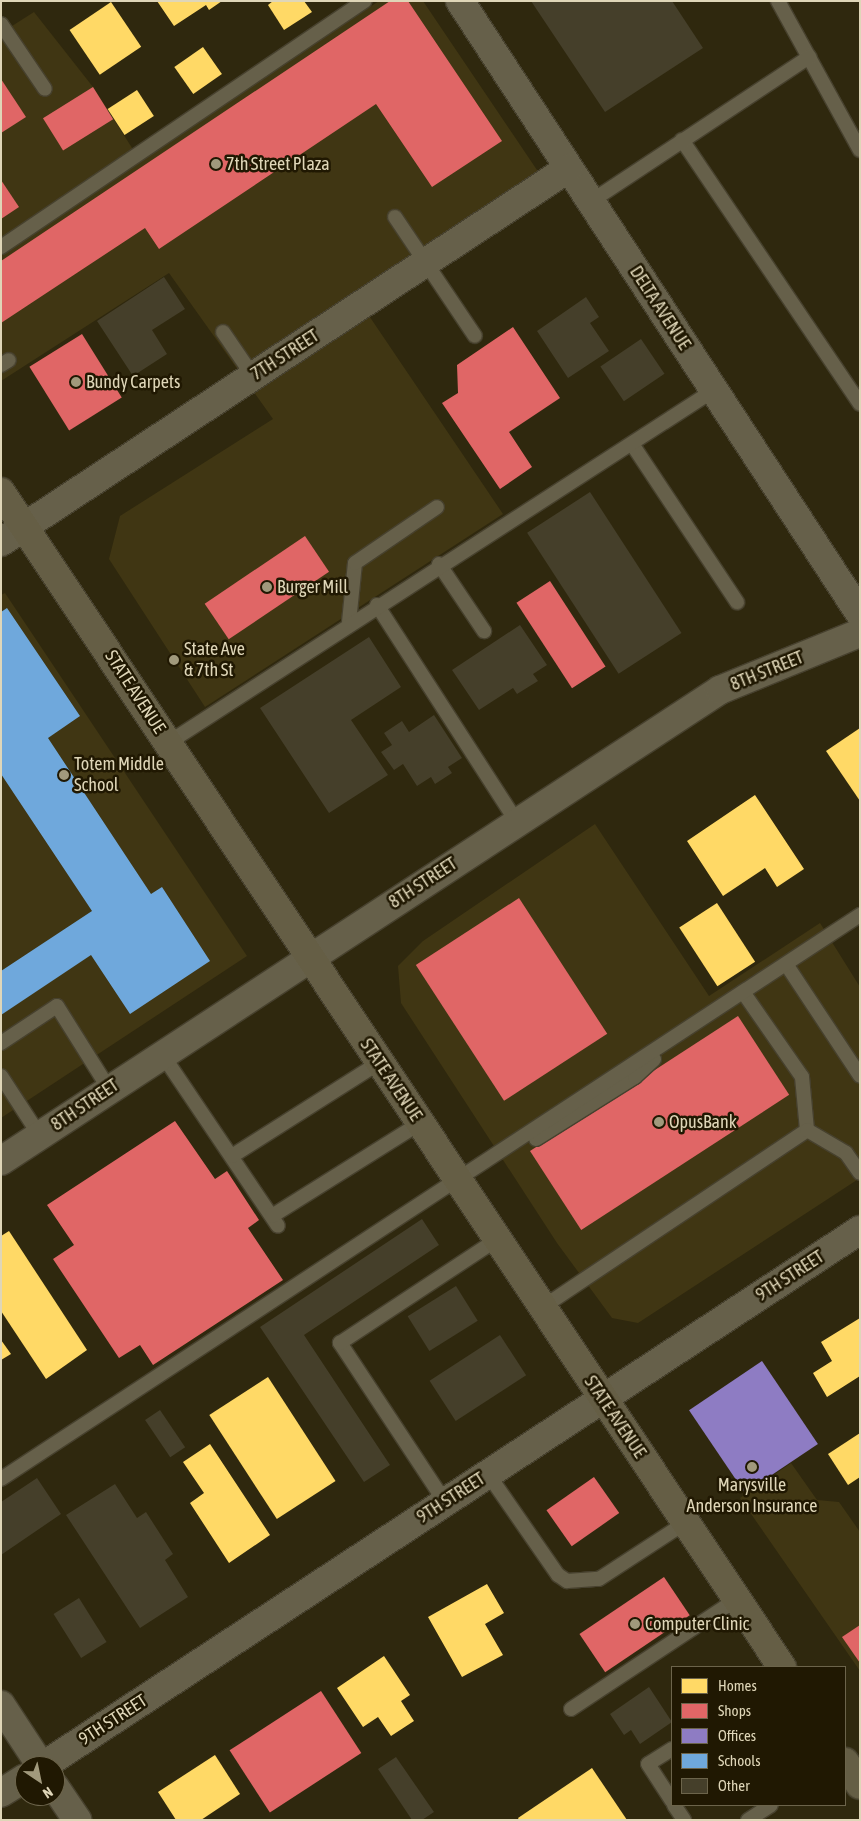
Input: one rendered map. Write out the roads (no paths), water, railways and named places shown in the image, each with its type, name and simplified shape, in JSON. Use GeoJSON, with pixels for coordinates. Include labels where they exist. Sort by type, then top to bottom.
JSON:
{"type":"FeatureCollection","features":[{"type":"Feature","properties":{"kind":"main road","name":"STATE AVENUE"},"geometry":{"type":"LineString","coordinates":[[1,492],[781,1666]]}},
{"type":"Feature","properties":{"kind":"main road"},"geometry":{"type":"LineString","coordinates":[[846,1764],[860,1785]]}},
{"type":"Feature","properties":{"kind":"street","name":"DELTA AVENUE"},"geometry":{"type":"LineString","coordinates":[[460,1],[860,614]]}},
{"type":"Feature","properties":{"kind":"street","name":"7TH STREET"},"geometry":{"type":"LineString","coordinates":[[1,542],[569,168]]}},
{"type":"Feature","properties":{"kind":"street","name":"8TH STREET"},"geometry":{"type":"LineString","coordinates":[[1,1161],[310,956],[720,690],[860,633]]}},
{"type":"Feature","properties":{"kind":"street","name":"9TH STREET"},"geometry":{"type":"LineString","coordinates":[[57,1756],[860,1230]]}},
{"type":"Feature","properties":{"kind":"street"},"geometry":{"type":"LineString","coordinates":[[1,1705],[35,1756]]}},
{"type":"Feature","properties":{"kind":"street"},"geometry":{"type":"LineString","coordinates":[[1,1793],[15,1784]]}},
{"type":"Feature","properties":{"kind":"street"},"geometry":{"type":"LineString","coordinates":[[65,1802],[77,1820]]}},
{"type":"Feature","properties":{"kind":"lane"},"geometry":{"type":"LineString","coordinates":[[1,247],[365,1]]}},
{"type":"Feature","properties":{"kind":"lane"},"geometry":{"type":"LineString","coordinates":[[778,1],[860,150]]}},
{"type":"Feature","properties":{"kind":"lane"},"geometry":{"type":"LineString","coordinates":[[1,24],[45,89]]}},
{"type":"Feature","properties":{"kind":"lane"},"geometry":{"type":"LineString","coordinates":[[590,202],[809,57]]}},
{"type":"Feature","properties":{"kind":"lane"},"geometry":{"type":"LineString","coordinates":[[682,140],[860,404]]}},
{"type":"Feature","properties":{"kind":"lane"},"geometry":{"type":"LineString","coordinates":[[395,217],[475,336]]}},
{"type":"Feature","properties":{"kind":"lane"},"geometry":{"type":"LineString","coordinates":[[223,332],[253,376]]}},
{"type":"Feature","properties":{"kind":"lane"},"geometry":{"type":"LineString","coordinates":[[168,743],[349,622],[632,444],[714,390]]}},
{"type":"Feature","properties":{"kind":"lane"},"geometry":{"type":"LineString","coordinates":[[632,444],[737,602]]}},
{"type":"Feature","properties":{"kind":"lane"},"geometry":{"type":"LineString","coordinates":[[349,622],[356,563],[437,508]]}},
{"type":"Feature","properties":{"kind":"lane"},"geometry":{"type":"LineString","coordinates":[[439,564],[484,630]]}},
{"type":"Feature","properties":{"kind":"lane"},"geometry":{"type":"LineString","coordinates":[[377,604],[516,822]]}},
{"type":"Feature","properties":{"kind":"lane"},"geometry":{"type":"LineString","coordinates":[[1,1479],[514,1144],[541,1138],[635,1077],[676,1037],[860,915]]}},
{"type":"Feature","properties":{"kind":"lane"},"geometry":{"type":"LineString","coordinates":[[786,964],[860,1076]]}},
{"type":"Feature","properties":{"kind":"lane"},"geometry":{"type":"LineString","coordinates":[[743,992],[802,1077],[807,1130]]}},
{"type":"Feature","properties":{"kind":"lane"},"geometry":{"type":"LineString","coordinates":[[1,1043],[57,1006],[109,1089]]}},
{"type":"Feature","properties":{"kind":"lane"},"geometry":{"type":"LineString","coordinates":[[162,1054],[275,1221],[420,1123]]}},
{"type":"Feature","properties":{"kind":"lane"},"geometry":{"type":"LineString","coordinates":[[232,1156],[380,1062]]}},
{"type":"Feature","properties":{"kind":"lane"},"geometry":{"type":"LineString","coordinates":[[1,1076],[40,1136]]}},
{"type":"Feature","properties":{"kind":"lane"},"geometry":{"type":"LineString","coordinates":[[807,1130],[846,1153],[860,1173]]}},
{"type":"Feature","properties":{"kind":"lane"},"geometry":{"type":"LineString","coordinates":[[542,1307],[807,1130]]}},
{"type":"Feature","properties":{"kind":"lane"},"geometry":{"type":"LineString","coordinates":[[445,1502],[340,1343],[498,1239]]}},
{"type":"Feature","properties":{"kind":"lane"},"geometry":{"type":"LineString","coordinates":[[488,1474],[553,1569],[567,1581],[599,1579],[686,1522]]}},
{"type":"Feature","properties":{"kind":"lane"},"geometry":{"type":"LineString","coordinates":[[571,1709],[736,1599]]}},
{"type":"Feature","properties":{"kind":"lane"},"geometry":{"type":"LineString","coordinates":[[671,1750],[648,1764],[671,1800]]}},
{"type":"Feature","properties":{"kind":"lane"},"geometry":{"type":"LineString","coordinates":[[675,1806],[684,1820]]}},
{"type":"Feature","properties":{"kind":"lane"},"geometry":{"type":"LineString","coordinates":[[748,1820],[769,1806]]}},
{"type":"Feature","properties":{"kind":"place","name":"7th Street Plaza"},"geometry":{"type":"Point","coordinates":[216,164]}},
{"type":"Feature","properties":{"kind":"place","name":"Bundy Carpets"},"geometry":{"type":"Point","coordinates":[76,382]}},
{"type":"Feature","properties":{"kind":"place","name":"Burger Mill"},"geometry":{"type":"Point","coordinates":[267,587]}},
{"type":"Feature","properties":{"kind":"place","name":"State Ave & 7th St"},"geometry":{"type":"Point","coordinates":[174,660]}},
{"type":"Feature","properties":{"kind":"place","name":"Totem Middle School"},"geometry":{"type":"Point","coordinates":[64,775]}},
{"type":"Feature","properties":{"kind":"place","name":"OpusBank"},"geometry":{"type":"Point","coordinates":[659,1122]}},
{"type":"Feature","properties":{"kind":"place","name":"Marysville Anderson Insurance"},"geometry":{"type":"Point","coordinates":[752,1467]}},
{"type":"Feature","properties":{"kind":"place","name":"Computer Clinic"},"geometry":{"type":"Point","coordinates":[635,1624]}}]}
